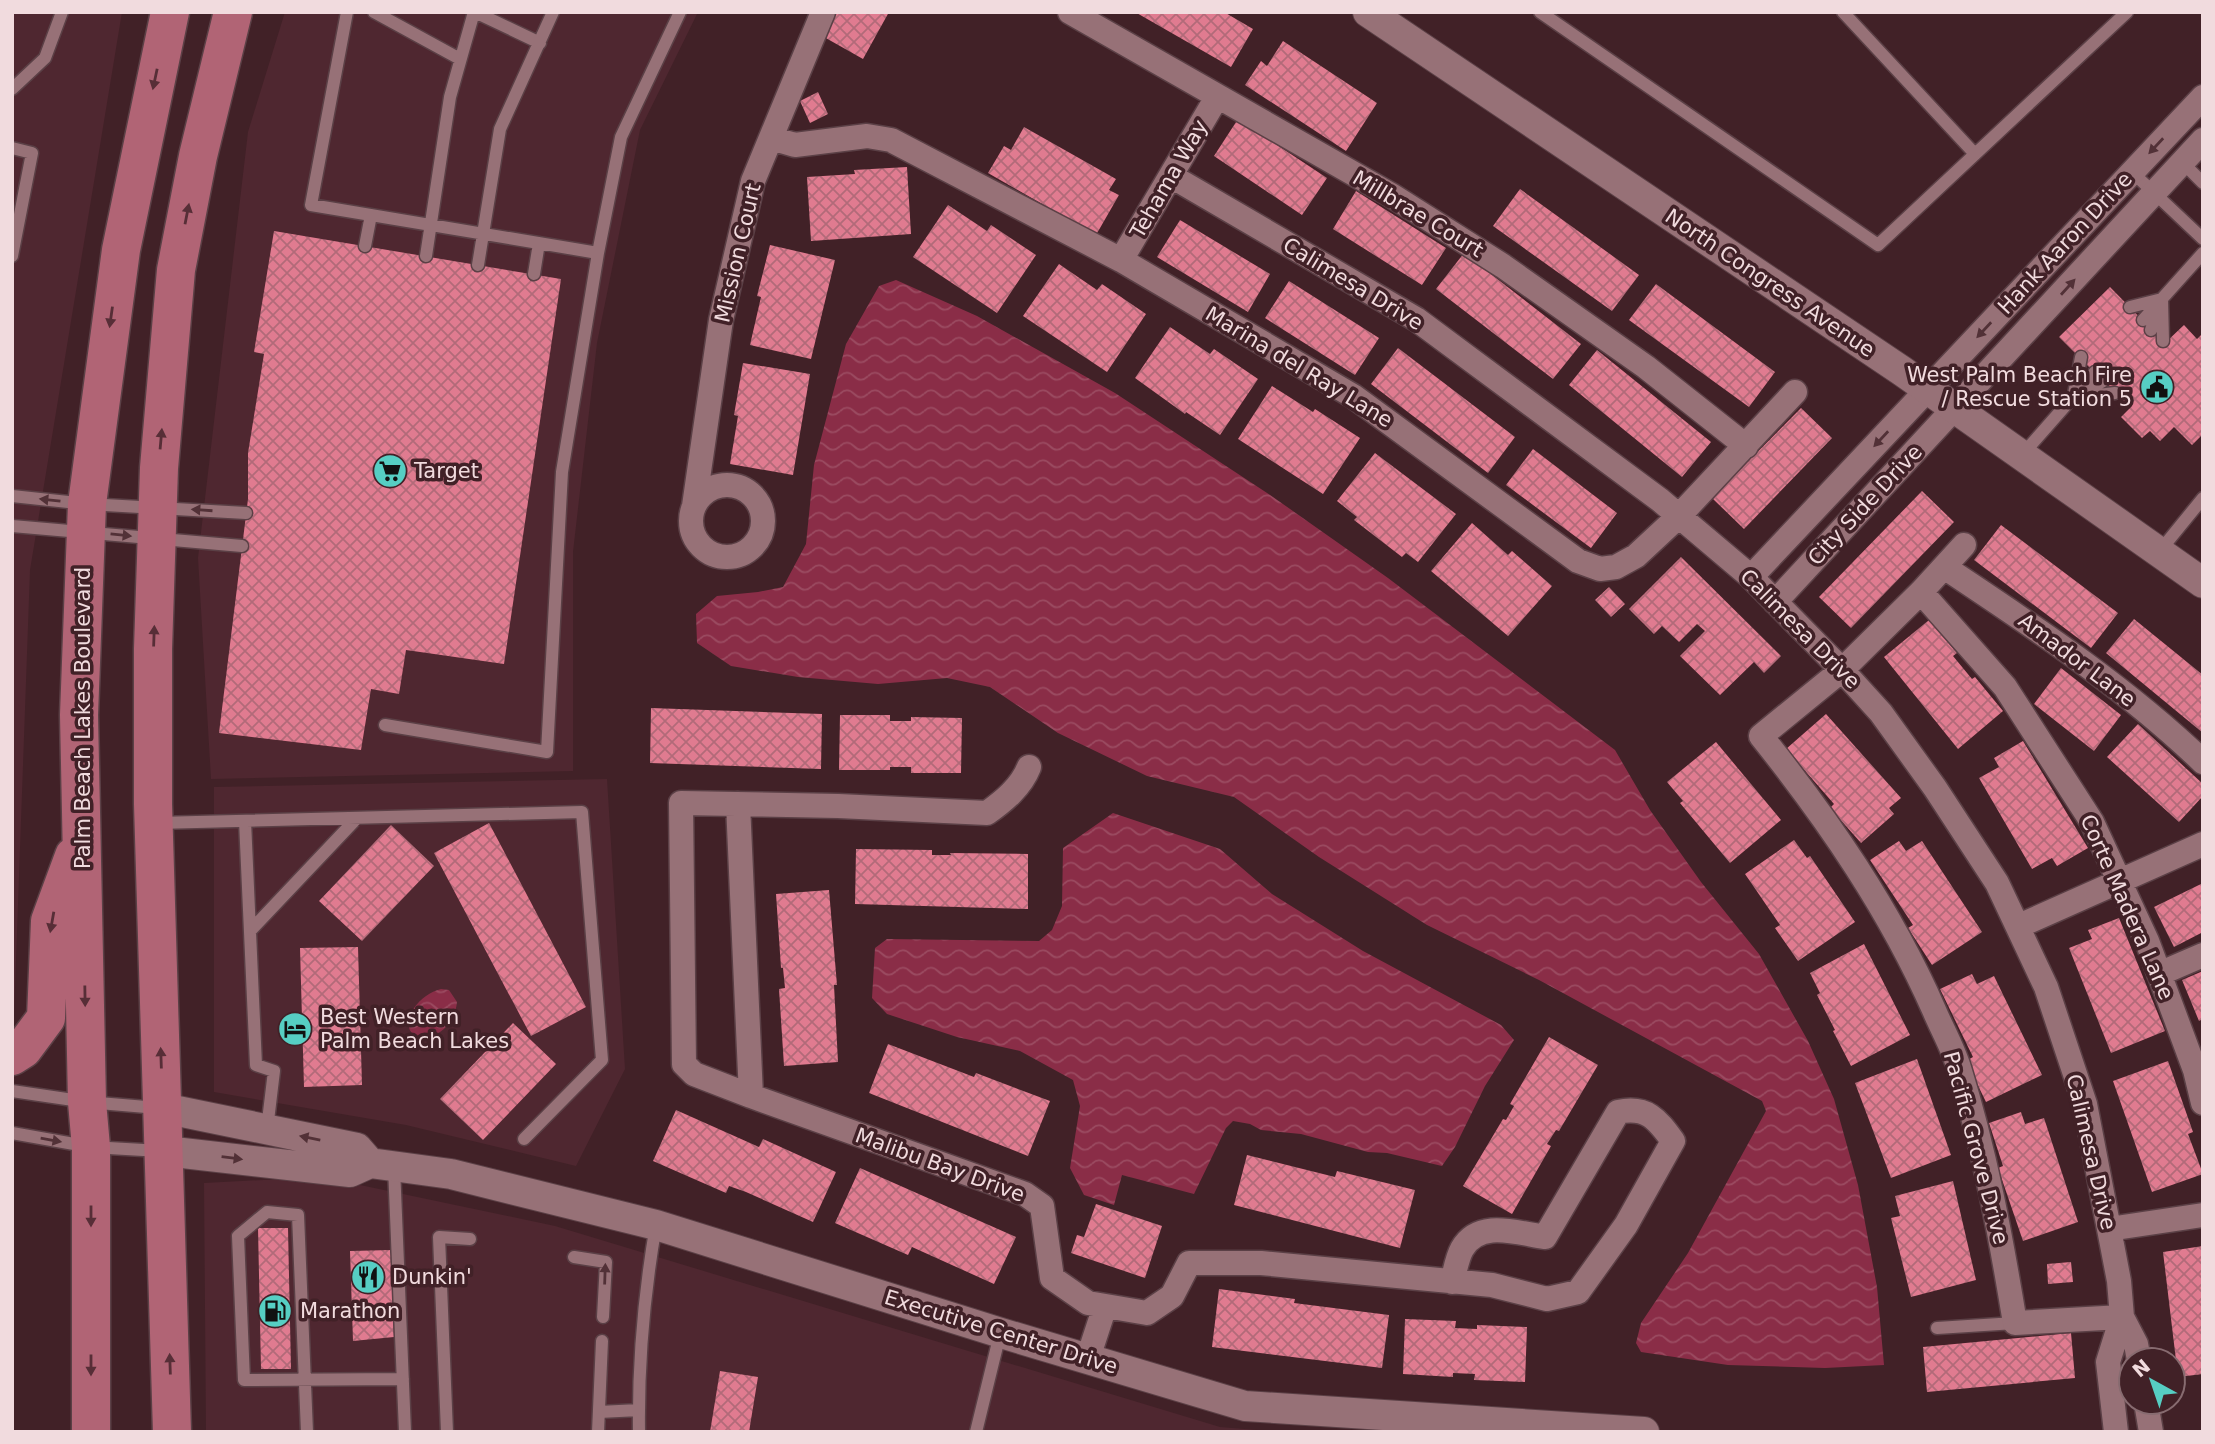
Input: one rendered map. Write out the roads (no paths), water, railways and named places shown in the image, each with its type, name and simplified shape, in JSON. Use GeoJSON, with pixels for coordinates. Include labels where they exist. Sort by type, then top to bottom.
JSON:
{"type":"FeatureCollection","features":[{"type":"Feature","properties":{"kind":"main road","name":"Palm Beach Lakes Boulevard"},"geometry":{"type":"LineString","coordinates":[[91,1432],[91,1147],[87,1102],[79,715],[86,518],[121,250],[170,12]]}},
{"type":"Feature","properties":{"kind":"main road"},"geometry":{"type":"LineString","coordinates":[[172,1432],[153,823],[153,649],[159,468],[176,270],[228,22]]}},
{"type":"Feature","properties":{"kind":"main road"},"geometry":{"type":"LineString","coordinates":[[12,1056],[23,1049],[46,1018],[50,921],[82,835]]}},
{"type":"Feature","properties":{"kind":"street","name":"Mission Court"},"geometry":{"type":"LineString","coordinates":[[694,506],[721,320],[753,181],[823,12]]}},
{"type":"Feature","properties":{"kind":"street","name":"Millbrae Court"},"geometry":{"type":"LineString","coordinates":[[1070,12],[1391,195],[1503,266],[1646,367],[1746,446]]}},
{"type":"Feature","properties":{"kind":"street","name":"North Congress Avenue"},"geometry":{"type":"LineString","coordinates":[[1369,13],[1928,389],[2203,583]]}},
{"type":"Feature","properties":{"kind":"street","name":"Tehama Way"},"geometry":{"type":"LineString","coordinates":[[1121,260],[1217,97]]}},
{"type":"Feature","properties":{"kind":"street","name":"Hank Aaron Drive"},"geometry":{"type":"LineString","coordinates":[[1928,389],[2203,97]]}},
{"type":"Feature","properties":{"kind":"street","name":"Marina del Ray Lane"},"geometry":{"type":"LineString","coordinates":[[771,138],[794,145],[867,136],[891,140],[1121,260],[1353,396],[1578,561],[1600,569],[1616,567],[1636,556],[1679,516],[1795,392]]}},
{"type":"Feature","properties":{"kind":"street","name":"Hank Aaron Drive"},"geometry":{"type":"LineString","coordinates":[[1955,409],[2203,139]]}},
{"type":"Feature","properties":{"kind":"street","name":"Calimesa Drive"},"geometry":{"type":"LineString","coordinates":[[1171,176],[1416,319],[1679,516],[1751,577],[1881,713],[1935,788],[1997,883],[2046,987],[2085,1104],[2119,1281],[2122,1317],[2108,1362],[2117,1364]]}},
{"type":"Feature","properties":{"kind":"street","name":"City Side Drive"},"geometry":{"type":"LineString","coordinates":[[1751,577],[1928,389]]}},
{"type":"Feature","properties":{"kind":"street","name":"City Side Drive"},"geometry":{"type":"LineString","coordinates":[[1775,602],[1955,409]]}},
{"type":"Feature","properties":{"kind":"street"},"geometry":{"type":"LineString","coordinates":[[1846,476],[1871,498]]}},
{"type":"Feature","properties":{"kind":"street"},"geometry":{"type":"LineString","coordinates":[[1787,538],[1813,562]]}},
{"type":"Feature","properties":{"kind":"street","name":"Pacific Grove Drive"},"geometry":{"type":"LineString","coordinates":[[1964,545],[1842,670],[1761,736],[1814,803],[1872,889],[1917,971],[1958,1066],[2003,1245],[2015,1323]]}},
{"type":"Feature","properties":{"kind":"street","name":"Amador Lane"},"geometry":{"type":"LineString","coordinates":[[1944,567],[2103,675],[2203,762]]}},
{"type":"Feature","properties":{"kind":"street","name":"Corte Madera Lane"},"geometry":{"type":"LineString","coordinates":[[1921,592],[2005,687],[2092,822],[2159,974],[2196,1070],[2203,1104]]}},
{"type":"Feature","properties":{"kind":"street","name":"Malibu Bay Drive"},"geometry":{"type":"LineString","coordinates":[[1029,767],[1024,778],[1001,803],[987,813],[681,803],[684,1064],[694,1074],[751,1096],[1025,1194],[1041,1206],[1052,1278],[1088,1303],[1147,1313],[1172,1296],[1189,1263],[1261,1263],[1492,1286],[1547,1299],[1578,1292],[1626,1224],[1673,1141],[1653,1118],[1635,1109],[1618,1112],[1545,1237],[1503,1230],[1481,1231],[1469,1239],[1460,1251],[1452,1282]]}},
{"type":"Feature","properties":{"kind":"street"},"geometry":{"type":"LineString","coordinates":[[738,804],[751,1096]]}},
{"type":"Feature","properties":{"kind":"street"},"geometry":{"type":"LineString","coordinates":[[2019,926],[2203,844]]}},
{"type":"Feature","properties":{"kind":"street"},"geometry":{"type":"LineString","coordinates":[[2159,974],[2203,956]]}},
{"type":"Feature","properties":{"kind":"street","name":"Executive Center Drive"},"geometry":{"type":"LineString","coordinates":[[163,1108],[357,1147],[382,1165]]}},
{"type":"Feature","properties":{"kind":"street","name":"Executive Center Drive"},"geometry":{"type":"LineString","coordinates":[[164,1151],[350,1172],[382,1165],[451,1174],[656,1225],[1245,1406],[1469,1426],[1644,1432]]}},
{"type":"Feature","properties":{"kind":"street"},"geometry":{"type":"LineString","coordinates":[[2109,1229],[2203,1214]]}},
{"type":"Feature","properties":{"kind":"street"},"geometry":{"type":"LineString","coordinates":[[1088,1358],[1105,1306]]}},
{"type":"Feature","properties":{"kind":"street","name":"Calimesa Drive"},"geometry":{"type":"LineString","coordinates":[[2122,1317],[2136,1346]]}},
{"type":"Feature","properties":{"kind":"street"},"geometry":{"type":"LineString","coordinates":[[2015,1323],[2122,1317]]}},
{"type":"Feature","properties":{"kind":"lane"},"geometry":{"type":"LineString","coordinates":[[12,89],[45,58],[62,12]]}},
{"type":"Feature","properties":{"kind":"lane"},"geometry":{"type":"LineString","coordinates":[[347,12],[311,205],[598,253]]}},
{"type":"Feature","properties":{"kind":"lane"},"geometry":{"type":"LineString","coordinates":[[374,12],[460,59]]}},
{"type":"Feature","properties":{"kind":"lane"},"geometry":{"type":"LineString","coordinates":[[426,256],[450,97],[475,12],[540,43]]}},
{"type":"Feature","properties":{"kind":"lane"},"geometry":{"type":"LineString","coordinates":[[478,265],[500,129],[553,12]]}},
{"type":"Feature","properties":{"kind":"lane"},"geometry":{"type":"LineString","coordinates":[[385,725],[547,752],[562,472],[598,253],[621,138],[680,12]]}},
{"type":"Feature","properties":{"kind":"lane"},"geometry":{"type":"LineString","coordinates":[[1540,12],[1878,245],[2127,12]]}},
{"type":"Feature","properties":{"kind":"lane"},"geometry":{"type":"LineString","coordinates":[[1843,12],[1975,154]]}},
{"type":"Feature","properties":{"kind":"lane"},"geometry":{"type":"LineString","coordinates":[[12,148],[32,153],[12,256]]}},
{"type":"Feature","properties":{"kind":"lane"},"geometry":{"type":"LineString","coordinates":[[2182,162],[2203,183]]}},
{"type":"Feature","properties":{"kind":"lane"},"geometry":{"type":"LineString","coordinates":[[2132,172],[2203,239]]}},
{"type":"Feature","properties":{"kind":"lane"},"geometry":{"type":"LineString","coordinates":[[365,246],[371,215]]}},
{"type":"Feature","properties":{"kind":"lane"},"geometry":{"type":"LineString","coordinates":[[534,274],[539,243]]}},
{"type":"Feature","properties":{"kind":"lane"},"geometry":{"type":"LineString","coordinates":[[2147,325],[2162,299],[2203,253]]}},
{"type":"Feature","properties":{"kind":"lane"},"geometry":{"type":"LineString","coordinates":[[2130,307],[2162,299]]}},
{"type":"Feature","properties":{"kind":"lane"},"geometry":{"type":"LineString","coordinates":[[2162,299],[2163,341]]}},
{"type":"Feature","properties":{"kind":"lane"},"geometry":{"type":"LineString","coordinates":[[2073,398],[2081,358]]}},
{"type":"Feature","properties":{"kind":"lane"},"geometry":{"type":"LineString","coordinates":[[2022,455],[2073,398],[2099,377]]}},
{"type":"Feature","properties":{"kind":"lane"},"geometry":{"type":"LineString","coordinates":[[2073,398],[2115,393]]}},
{"type":"Feature","properties":{"kind":"lane"},"geometry":{"type":"LineString","coordinates":[[12,496],[86,518],[157,523],[246,513]]}},
{"type":"Feature","properties":{"kind":"lane"},"geometry":{"type":"LineString","coordinates":[[2159,552],[2203,498]]}},
{"type":"Feature","properties":{"kind":"lane"},"geometry":{"type":"LineString","coordinates":[[12,526],[86,518],[157,523],[242,546]]}},
{"type":"Feature","properties":{"kind":"lane"},"geometry":{"type":"LineString","coordinates":[[153,823],[582,812],[602,1060],[524,1139]]}},
{"type":"Feature","properties":{"kind":"lane"},"geometry":{"type":"LineString","coordinates":[[250,932],[357,818]]}},
{"type":"Feature","properties":{"kind":"lane"},"geometry":{"type":"LineString","coordinates":[[245,821],[256,1065],[274,1071],[267,1129]]}},
{"type":"Feature","properties":{"kind":"lane"},"geometry":{"type":"LineString","coordinates":[[12,1091],[87,1102],[163,1108]]}},
{"type":"Feature","properties":{"kind":"lane"},"geometry":{"type":"LineString","coordinates":[[12,1133],[91,1147],[164,1151]]}},
{"type":"Feature","properties":{"kind":"lane"},"geometry":{"type":"LineString","coordinates":[[382,1165],[403,1379],[405,1432]]}},
{"type":"Feature","properties":{"kind":"lane"},"geometry":{"type":"LineString","coordinates":[[307,1432],[305,1380],[298,1215],[267,1212],[238,1236],[244,1380],[305,1380],[403,1379]]}},
{"type":"Feature","properties":{"kind":"lane"},"geometry":{"type":"LineString","coordinates":[[639,1432],[639,1358],[646,1283],[656,1225]]}},
{"type":"Feature","properties":{"kind":"lane"},"geometry":{"type":"LineString","coordinates":[[447,1432],[439,1237],[470,1239]]}},
{"type":"Feature","properties":{"kind":"lane"},"geometry":{"type":"LineString","coordinates":[[574,1257],[606,1262],[603,1317]]}},
{"type":"Feature","properties":{"kind":"lane"},"geometry":{"type":"LineString","coordinates":[[1937,1328],[2015,1323]]}},
{"type":"Feature","properties":{"kind":"lane"},"geometry":{"type":"LineString","coordinates":[[976,1432],[1001,1333]]}},
{"type":"Feature","properties":{"kind":"lane"},"geometry":{"type":"LineString","coordinates":[[598,1432],[602,1341]]}},
{"type":"Feature","properties":{"kind":"lane"},"geometry":{"type":"LineString","coordinates":[[599,1412],[639,1410]]}},
{"type":"Feature","properties":{"kind":"water"},"geometry":{"type":"Polygon","coordinates":[[[896,280],[977,316],[1115,393],[1273,497],[1388,578],[1615,750],[1650,810],[1701,882],[1759,954],[1808,1041],[1834,1099],[1858,1185],[1877,1287],[1884,1365],[1825,1368],[1728,1365],[1641,1352],[1636,1343],[1641,1323],[1688,1253],[1766,1111],[1762,1101],[1539,980],[1427,925],[1319,857],[1234,797],[1147,776],[1058,733],[990,687],[947,678],[878,684],[798,677],[731,666],[697,643],[696,614],[717,596],[783,587],[806,544],[814,465],[846,344],[879,286],[896,280]]]}},
{"type":"Feature","properties":{"kind":"water"},"geometry":{"type":"Polygon","coordinates":[[[1113,813],[1220,849],[1272,894],[1363,951],[1501,1025],[1514,1040],[1485,1086],[1455,1147],[1442,1166],[1387,1153],[1368,1152],[1301,1134],[1261,1130],[1250,1124],[1233,1121],[1226,1128],[1194,1194],[1122,1175],[1114,1205],[1084,1195],[1070,1168],[1080,1106],[1073,1080],[1020,1051],[957,1037],[887,1014],[872,998],[875,948],[887,939],[1039,941],[1052,930],[1062,906],[1063,848],[1113,813]]]}},
{"type":"Feature","properties":{"kind":"water"},"geometry":{"type":"Polygon","coordinates":[[[441,989],[449,990],[457,1002],[453,1017],[445,1028],[435,1035],[416,1036],[410,1030],[409,1021],[414,1008],[426,996],[441,989]]]}},
{"type":"Feature","properties":{"kind":"place","name":"West Palm Beach Fire / Rescue Station 5"},"geometry":{"type":"Point","coordinates":[2157,387]}},
{"type":"Feature","properties":{"kind":"place","name":"Target"},"geometry":{"type":"Point","coordinates":[390,471]}},
{"type":"Feature","properties":{"kind":"place","name":"Best Western Palm Beach Lakes"},"geometry":{"type":"Point","coordinates":[295,1029]}},
{"type":"Feature","properties":{"kind":"place","name":"Dunkin'"},"geometry":{"type":"Point","coordinates":[368,1277]}},
{"type":"Feature","properties":{"kind":"place","name":"Marathon"},"geometry":{"type":"Point","coordinates":[275,1311]}}]}
